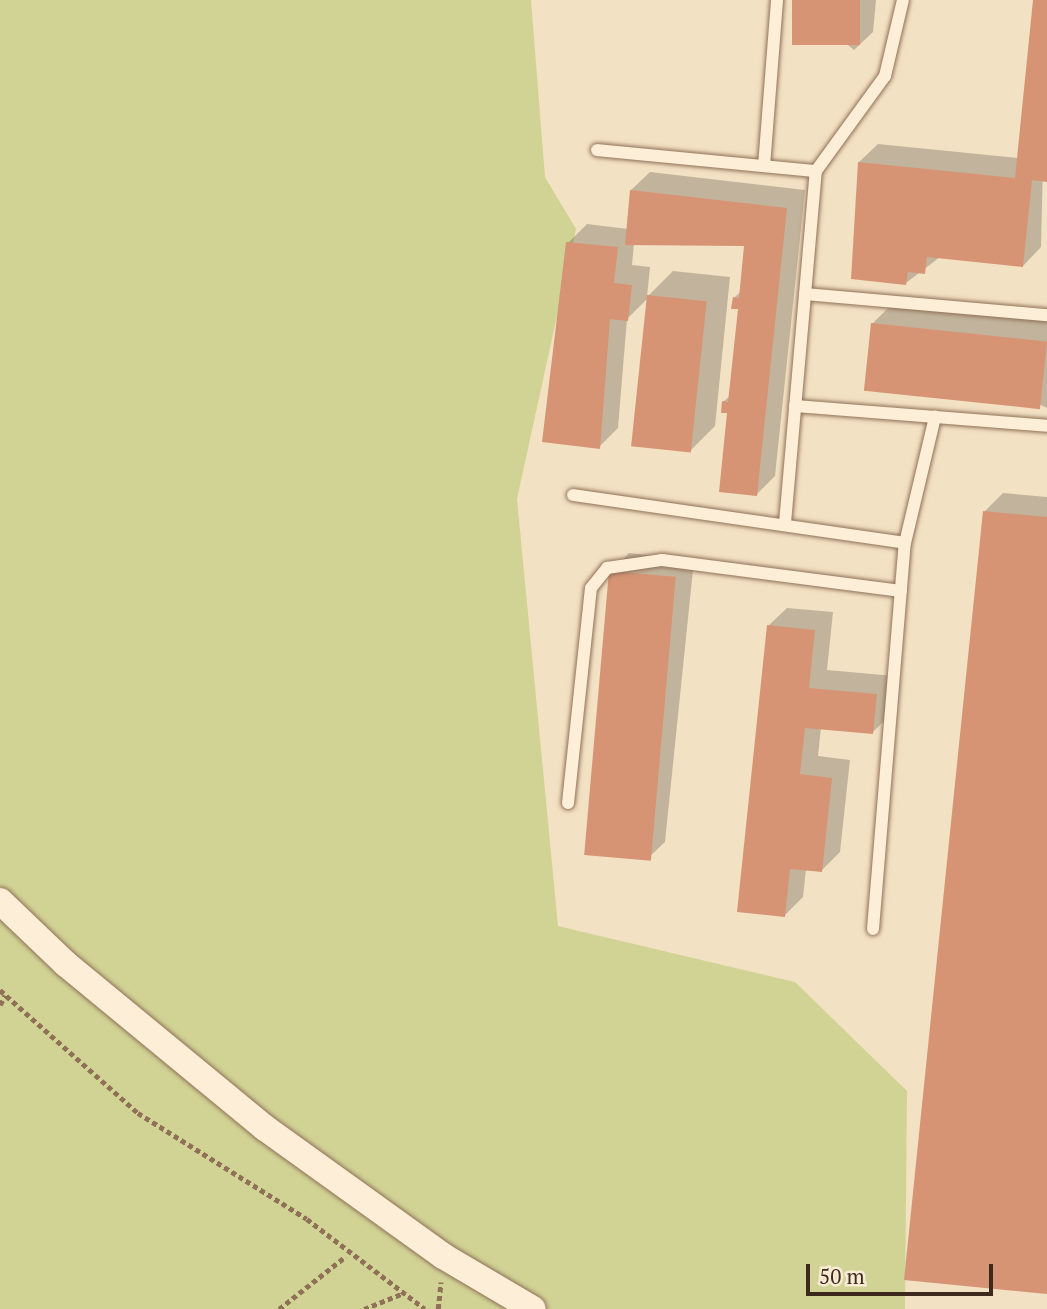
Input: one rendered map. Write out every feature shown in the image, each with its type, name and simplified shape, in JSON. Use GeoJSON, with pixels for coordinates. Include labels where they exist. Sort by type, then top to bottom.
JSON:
{"type":"FeatureCollection","features":[{"type":"Feature","properties":{"kind":"street"},"geometry":{"type":"LineString","coordinates":[[0,901],[66,964],[265,1128],[443,1256],[533,1309]]}},
{"type":"Feature","properties":{"kind":"lane"},"geometry":{"type":"LineString","coordinates":[[764,166],[777,0]]}},
{"type":"Feature","properties":{"kind":"lane"},"geometry":{"type":"LineString","coordinates":[[785,523],[816,171],[886,76],[903,0]]}},
{"type":"Feature","properties":{"kind":"lane"},"geometry":{"type":"LineString","coordinates":[[597,150],[816,171]]}},
{"type":"Feature","properties":{"kind":"lane"},"geometry":{"type":"LineString","coordinates":[[805,294],[1047,314]]}},
{"type":"Feature","properties":{"kind":"lane"},"geometry":{"type":"LineString","coordinates":[[795,406],[1047,426]]}},
{"type":"Feature","properties":{"kind":"lane"},"geometry":{"type":"LineString","coordinates":[[873,929],[905,543],[935,416]]}},
{"type":"Feature","properties":{"kind":"lane"},"geometry":{"type":"LineString","coordinates":[[573,495],[785,523],[905,543]]}},
{"type":"Feature","properties":{"kind":"lane"},"geometry":{"type":"LineString","coordinates":[[568,803],[591,588],[607,568],[662,560],[901,591]]}},
{"type":"Feature","properties":{"kind":"path"},"geometry":{"type":"LineString","coordinates":[[0,990],[138,1113],[307,1219],[425,1309]]}},
{"type":"Feature","properties":{"kind":"path"},"geometry":{"type":"LineString","coordinates":[[0,1005],[5,995]]}},
{"type":"Feature","properties":{"kind":"path"},"geometry":{"type":"LineString","coordinates":[[279,1309],[346,1255]]}},
{"type":"Feature","properties":{"kind":"path"},"geometry":{"type":"LineString","coordinates":[[363,1309],[401,1294]]}},
{"type":"Feature","properties":{"kind":"green space"},"geometry":{"type":"Polygon","coordinates":[[[0,0],[531,0],[545,177],[576,229],[517,499],[558,926],[795,982],[907,1091],[905,1309],[0,1309],[0,0]]]}},
{"type":"Feature","properties":{"kind":"building"},"geometry":{"type":"Polygon","coordinates":[[[792,0],[860,0],[860,45],[792,45],[792,0]]]}},
{"type":"Feature","properties":{"kind":"building"},"geometry":{"type":"Polygon","coordinates":[[[1033,0],[1047,0],[1047,182],[1032,180],[1023,267],[927,257],[925,274],[908,272],[906,285],[851,279],[858,162],[1015,178],[1033,0]]]}},
{"type":"Feature","properties":{"kind":"building"},"geometry":{"type":"Polygon","coordinates":[[[630,190],[787,208],[757,496],[719,492],[727,413],[721,413],[722,401],[728,402],[738,309],[731,309],[733,297],[739,298],[744,246],[625,245],[630,190]]]}},
{"type":"Feature","properties":{"kind":"building"},"geometry":{"type":"Polygon","coordinates":[[[566,242],[618,247],[614,283],[632,285],[628,321],[610,319],[600,449],[542,442],[566,242]]]}},
{"type":"Feature","properties":{"kind":"building"},"geometry":{"type":"Polygon","coordinates":[[[647,295],[707,301],[691,452],[631,446],[647,295]]]}},
{"type":"Feature","properties":{"kind":"building"},"geometry":{"type":"Polygon","coordinates":[[[871,323],[1047,341],[1040,409],[864,391],[871,323]]]}},
{"type":"Feature","properties":{"kind":"building"},"geometry":{"type":"Polygon","coordinates":[[[983,511],[1047,517],[1047,1294],[904,1280],[983,511]]]}},
{"type":"Feature","properties":{"kind":"building"},"geometry":{"type":"Polygon","coordinates":[[[609,571],[676,577],[651,861],[584,855],[609,571]]]}},
{"type":"Feature","properties":{"kind":"building"},"geometry":{"type":"Polygon","coordinates":[[[767,625],[815,630],[809,688],[877,694],[873,734],[805,728],[800,774],[832,778],[822,872],[790,869],[785,917],[737,912],[767,625]]]}}]}
